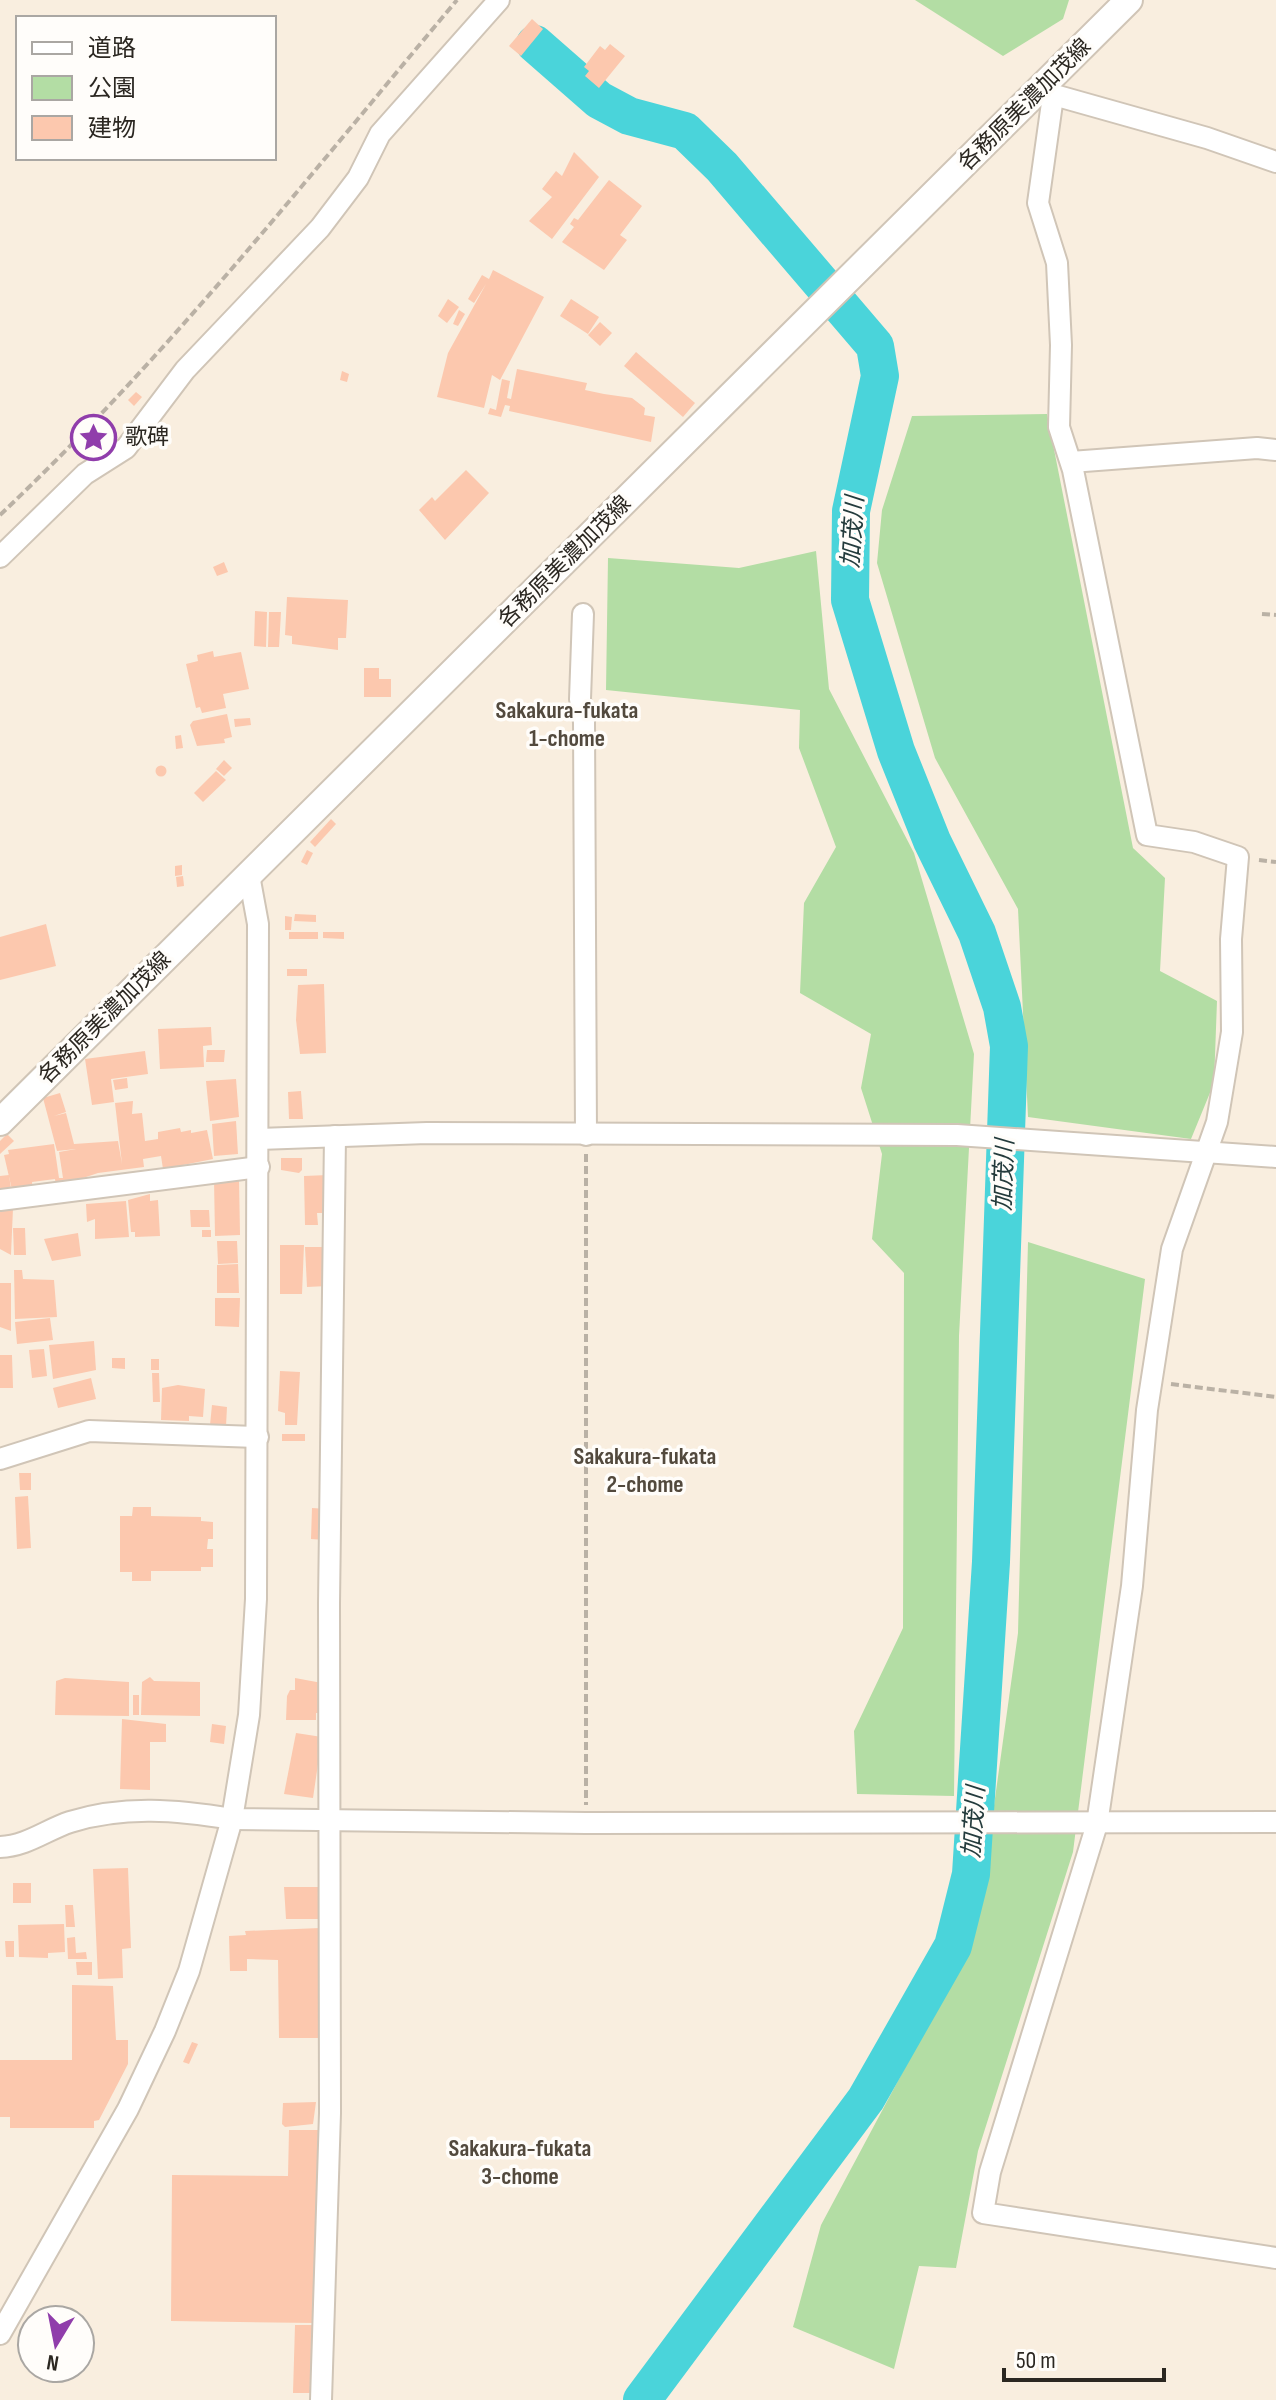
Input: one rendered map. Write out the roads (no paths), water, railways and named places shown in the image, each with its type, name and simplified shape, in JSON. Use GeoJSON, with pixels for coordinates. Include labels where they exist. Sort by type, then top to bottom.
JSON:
{"type":"FeatureCollection","features":[{"type":"Feature","properties":{"kind":"main road","name":"各務原美濃加茂線"},"geometry":{"type":"LineString","coordinates":[[0,1122],[856,274],[1047,93],[1129,0]]}},
{"type":"Feature","properties":{"kind":"street"},"geometry":{"type":"LineString","coordinates":[[0,557],[85,474],[126,448],[185,370],[320,228],[358,178],[380,134],[499,0]]}},
{"type":"Feature","properties":{"kind":"street"},"geometry":{"type":"LineString","coordinates":[[1276,162],[1207,138],[1047,93],[1038,203],[1057,263],[1061,345],[1059,427],[1071,462],[1147,835],[1194,842],[1238,857],[1231,939],[1232,1032],[1217,1122],[1172,1249],[1152,1382],[1132,1586],[1097,1824],[990,2172],[983,2213],[1276,2258]]}},
{"type":"Feature","properties":{"kind":"street"},"geometry":{"type":"LineString","coordinates":[[1071,462],[1257,448],[1276,450]]}},
{"type":"Feature","properties":{"kind":"street"},"geometry":{"type":"LineString","coordinates":[[583,614],[580,699],[584,722],[586,1135]]}},
{"type":"Feature","properties":{"kind":"street"},"geometry":{"type":"LineString","coordinates":[[0,2334],[128,2109],[165,2031],[189,1971],[232,1819],[250,1701],[256,1599],[258,924],[249,875]]}},
{"type":"Feature","properties":{"kind":"street"},"geometry":{"type":"LineString","coordinates":[[259,1139],[335,1136],[957,1135],[1276,1157]]}},
{"type":"Feature","properties":{"kind":"street"},"geometry":{"type":"LineString","coordinates":[[321,2400],[330,2113],[335,1136]]}},
{"type":"Feature","properties":{"kind":"street"},"geometry":{"type":"LineString","coordinates":[[0,1200],[259,1167]]}},
{"type":"Feature","properties":{"kind":"street"},"geometry":{"type":"LineString","coordinates":[[0,1459],[89,1431],[258,1437]]}},
{"type":"Feature","properties":{"kind":"street"},"geometry":{"type":"LineString","coordinates":[[0,1847],[35,1839],[68,1823],[133,1810],[187,1811],[232,1819],[586,1823],[1276,1822]]}},
{"type":"Feature","properties":{"kind":"waterway","name":"加茂川"},"geometry":{"type":"LineString","coordinates":[[535,44],[599,100],[629,116],[685,131],[722,167],[875,346],[880,376],[851,511],[850,600],[896,751],[932,841],[977,933],[1002,1007],[1009,1046],[991,1562],[971,1874],[953,1946],[866,2099],[642,2400]]}},
{"type":"Feature","properties":{"kind":"place","name":"歌碑"},"geometry":{"type":"Point","coordinates":[94,437]}},
{"type":"Feature","properties":{"kind":"district","name":"Sakakura-fukata 1-chome"},"geometry":{"type":"Point","coordinates":[567,724]}},
{"type":"Feature","properties":{"kind":"district","name":"Sakakura-fukata 2-chome"},"geometry":{"type":"Point","coordinates":[645,1470]}},
{"type":"Feature","properties":{"kind":"district","name":"Sakakura-fukata 3-chome"},"geometry":{"type":"Point","coordinates":[520,2162]}}]}
